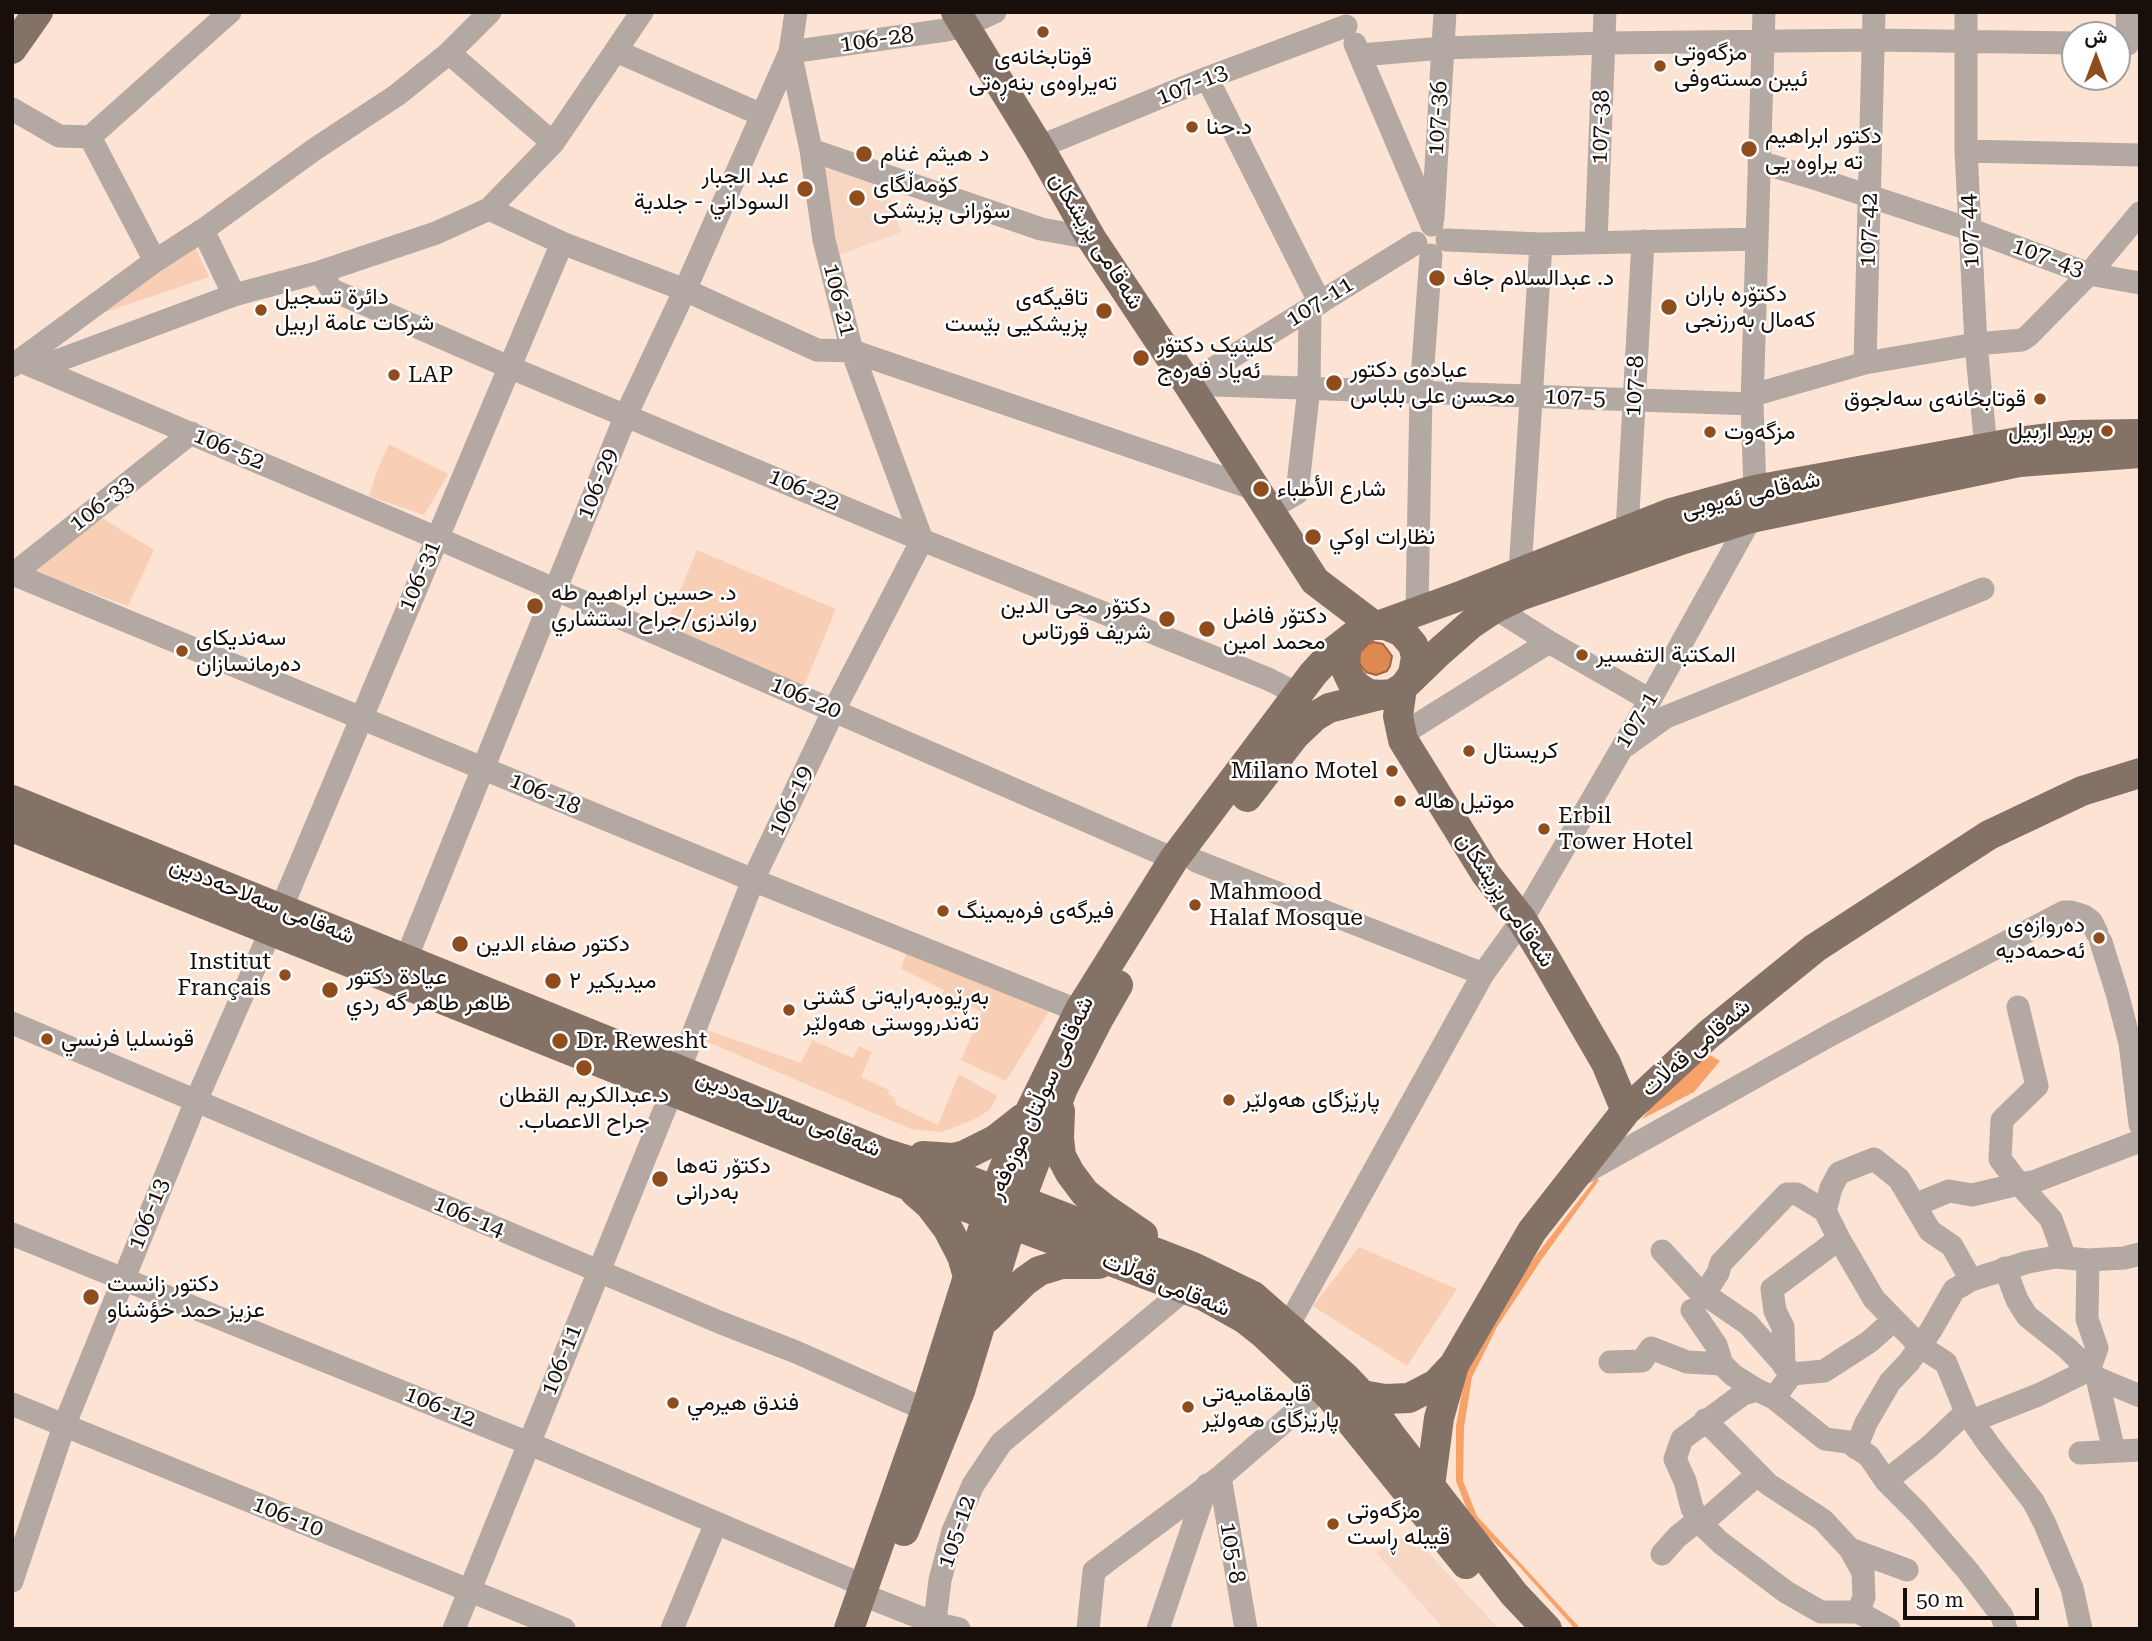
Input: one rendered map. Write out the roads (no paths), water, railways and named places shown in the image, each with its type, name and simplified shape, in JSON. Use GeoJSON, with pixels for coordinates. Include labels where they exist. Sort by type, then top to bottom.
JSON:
{"type":"FeatureCollection","features":[{"type":"Feature","properties":{"kind":"main road"},"geometry":{"type":"LineString","coordinates":[[12,49],[38,12]]}},
{"type":"Feature","properties":{"kind":"main road","name":"شەقامی پزیشکان"},"geometry":{"type":"LineString","coordinates":[[960,19],[1039,147],[1091,239],[1315,581],[1370,628],[1391,626],[1402,632],[1413,645],[1416,663],[1413,674],[1396,689],[1401,735],[1486,874],[1522,920],[1605,1063],[1626,1111]]}},
{"type":"Feature","properties":{"kind":"main road","name":"شەقامی ئەیوبی"},"geometry":{"type":"LineString","coordinates":[[1396,689],[1463,631],[1496,608],[1522,595],[1678,541],[1753,504],[1986,448],[2074,435],[2140,434]]}},
{"type":"Feature","properties":{"kind":"main road","name":"شەقامی ئەیوبی"},"geometry":{"type":"LineString","coordinates":[[1370,628],[1463,595],[1671,513],[1753,504],[2020,462],[2140,453]]}},
{"type":"Feature","properties":{"kind":"main road"},"geometry":{"type":"LineString","coordinates":[[1324,590],[1372,604],[1417,610]]}},
{"type":"Feature","properties":{"kind":"main road"},"geometry":{"type":"LineString","coordinates":[[1370,628],[1350,642],[1345,652],[1348,675],[1354,684],[1364,691],[1396,689]]}},
{"type":"Feature","properties":{"kind":"main road","name":"شەقامی سوڵتان موزەفەر"},"geometry":{"type":"LineString","coordinates":[[849,1629],[871,1593],[960,1391],[980,1328],[1004,1208],[1029,1114],[1079,1011],[1298,694],[1318,668],[1370,628]]}},
{"type":"Feature","properties":{"kind":"main road","name":"شەقامی سوڵتان موزەفەر"},"geometry":{"type":"LineString","coordinates":[[866,1629],[871,1593],[968,1277],[1099,1018],[1185,876],[1185,860],[1314,717],[1329,708],[1396,689]]}},
{"type":"Feature","properties":{"kind":"main road","name":"شەقامی قەڵات"},"geometry":{"type":"LineString","coordinates":[[1430,1486],[1439,1418],[1454,1365],[1532,1231],[1626,1111],[1709,1034],[1815,948],[1989,835],[2082,791],[2140,773]]}},
{"type":"Feature","properties":{"kind":"main road","name":"شەقامی سەلاحەددین"},"geometry":{"type":"LineString","coordinates":[[12,800],[116,855],[676,1080],[881,1152],[1004,1208]]}},
{"type":"Feature","properties":{"kind":"main road","name":"شەقامی سەلاحەددین"},"geometry":{"type":"LineString","coordinates":[[12,827],[116,855]]}},
{"type":"Feature","properties":{"kind":"main road","name":"شەقامی سەلاحەددین"},"geometry":{"type":"LineString","coordinates":[[276,919],[406,959],[906,1185],[1004,1208]]}},
{"type":"Feature","properties":{"kind":"main road"},"geometry":{"type":"LineString","coordinates":[[1063,1088],[1059,1138],[1061,1156],[1070,1173],[1086,1193],[1188,1278]]}},
{"type":"Feature","properties":{"kind":"main road"},"geometry":{"type":"LineString","coordinates":[[881,1152],[938,1158],[965,1155],[995,1140],[1029,1114]]}},
{"type":"Feature","properties":{"kind":"main road"},"geometry":{"type":"LineString","coordinates":[[906,1185],[929,1204],[948,1229],[962,1256],[968,1277]]}},
{"type":"Feature","properties":{"kind":"main road","name":"شەقامی قەڵات"},"geometry":{"type":"LineString","coordinates":[[1004,1208],[1188,1278],[1253,1296],[1346,1378],[1341,1397]]}},
{"type":"Feature","properties":{"kind":"main road","name":"شەقامی قەڵات"},"geometry":{"type":"LineString","coordinates":[[1004,1208],[1126,1267],[1188,1278],[1204,1296],[1245,1319],[1341,1397],[1430,1486],[1514,1594],[1547,1629]]}},
{"type":"Feature","properties":{"kind":"main road"},"geometry":{"type":"LineString","coordinates":[[980,1328],[1016,1289],[1046,1268],[1071,1263],[1126,1267]]}},
{"type":"Feature","properties":{"kind":"main road"},"geometry":{"type":"LineString","coordinates":[[1341,1397],[1409,1398],[1436,1384],[1454,1365]]}},
{"type":"Feature","properties":{"kind":"main road","name":"شەقامی قەڵات"},"geometry":{"type":"LineString","coordinates":[[1341,1397],[1500,1607],[1521,1629]]}},
{"type":"Feature","properties":{"kind":"street"},"geometry":{"type":"LineString","coordinates":[[12,109],[59,136],[90,137],[230,12]]}},
{"type":"Feature","properties":{"kind":"street"},"geometry":{"type":"LineString","coordinates":[[24,365],[155,261],[397,95],[449,52],[490,12]]}},
{"type":"Feature","properties":{"kind":"street"},"geometry":{"type":"LineString","coordinates":[[24,365],[234,295],[320,272],[436,233],[489,209],[553,143],[642,12]]}},
{"type":"Feature","properties":{"kind":"street","name":"106-29"},"geometry":{"type":"LineString","coordinates":[[406,959],[626,415],[685,290],[790,52],[796,12]]}},
{"type":"Feature","properties":{"kind":"street","name":"106-28"},"geometry":{"type":"LineString","coordinates":[[790,52],[946,30],[960,19],[995,12]]}},
{"type":"Feature","properties":{"kind":"street","name":"107-36"},"geometry":{"type":"LineString","coordinates":[[1417,610],[1421,392],[1445,12]]}},
{"type":"Feature","properties":{"kind":"street","name":"107-38"},"geometry":{"type":"LineString","coordinates":[[1597,242],[1605,12]]}},
{"type":"Feature","properties":{"kind":"street"},"geometry":{"type":"LineString","coordinates":[[1753,504],[1752,399],[1764,12]]}},
{"type":"Feature","properties":{"kind":"street","name":"107-42"},"geometry":{"type":"LineString","coordinates":[[1865,363],[1874,12]]}},
{"type":"Feature","properties":{"kind":"street","name":"107-44"},"geometry":{"type":"LineString","coordinates":[[1966,12],[1969,229],[1986,448]]}},
{"type":"Feature","properties":{"kind":"street"},"geometry":{"type":"LineString","coordinates":[[1343,19],[1361,55],[1432,241],[1541,244],[1757,239]]}},
{"type":"Feature","properties":{"kind":"street","name":"107-13"},"geometry":{"type":"LineString","coordinates":[[1039,147],[1343,19]]}},
{"type":"Feature","properties":{"kind":"street"},"geometry":{"type":"LineString","coordinates":[[1361,55],[1442,48],[1604,43],[1875,40],[2061,43]]}},
{"type":"Feature","properties":{"kind":"street"},"geometry":{"type":"LineString","coordinates":[[616,51],[762,114]]}},
{"type":"Feature","properties":{"kind":"street"},"geometry":{"type":"LineString","coordinates":[[449,52],[553,143]]}},
{"type":"Feature","properties":{"kind":"street","name":"106-21"},"geometry":{"type":"LineString","coordinates":[[790,52],[811,150],[824,240],[852,351],[922,540]]}},
{"type":"Feature","properties":{"kind":"street"},"geometry":{"type":"LineString","coordinates":[[489,209],[562,243],[685,290],[817,350],[852,351],[1261,500],[1297,493],[1315,305],[1207,78]]}},
{"type":"Feature","properties":{"kind":"street"},"geometry":{"type":"LineString","coordinates":[[90,137],[155,261]]}},
{"type":"Feature","properties":{"kind":"street"},"geometry":{"type":"LineString","coordinates":[[811,150],[1041,229],[1091,239]]}},
{"type":"Feature","properties":{"kind":"street"},"geometry":{"type":"LineString","coordinates":[[1966,151],[2140,155]]}},
{"type":"Feature","properties":{"kind":"street","name":"107-43"},"geometry":{"type":"LineString","coordinates":[[1759,162],[1969,229],[2089,274],[2140,282]]}},
{"type":"Feature","properties":{"kind":"street","name":"107-5"},"geometry":{"type":"LineString","coordinates":[[1188,384],[1634,400],[1752,399],[1865,363],[1976,344],[2013,342],[2028,337],[2089,274],[2140,213]]}},
{"type":"Feature","properties":{"kind":"street"},"geometry":{"type":"LineString","coordinates":[[203,230],[234,295]]}},
{"type":"Feature","properties":{"kind":"street","name":"107-11"},"geometry":{"type":"LineString","coordinates":[[1188,384],[1315,305],[1432,241]]}},
{"type":"Feature","properties":{"kind":"street","name":"107-8"},"geometry":{"type":"LineString","coordinates":[[1627,531],[1643,241]]}},
{"type":"Feature","properties":{"kind":"street","name":"106-31"},"geometry":{"type":"LineString","coordinates":[[276,919],[562,243]]}},
{"type":"Feature","properties":{"kind":"street"},"geometry":{"type":"LineString","coordinates":[[1520,571],[1541,244]]}},
{"type":"Feature","properties":{"kind":"street","name":"106-22"},"geometry":{"type":"LineString","coordinates":[[320,272],[332,290],[509,367],[922,540],[1268,679],[1298,694]]}},
{"type":"Feature","properties":{"kind":"street","name":"106-52"},"geometry":{"type":"LineString","coordinates":[[24,365],[437,538]]}},
{"type":"Feature","properties":{"kind":"street","name":"106-33"},"geometry":{"type":"LineString","coordinates":[[13,575],[191,433]]}},
{"type":"Feature","properties":{"kind":"street","name":"107-1"},"geometry":{"type":"LineString","coordinates":[[1288,1326],[1483,974],[1522,920],[1650,700],[1753,504]]}},
{"type":"Feature","properties":{"kind":"street","name":"106-20"},"geometry":{"type":"LineString","coordinates":[[437,538],[1185,860],[1483,974]]}},
{"type":"Feature","properties":{"kind":"street","name":"106-19"},"geometry":{"type":"LineString","coordinates":[[676,1080],[753,880],[834,710],[922,540]]}},
{"type":"Feature","properties":{"kind":"street","name":"106-18"},"geometry":{"type":"LineString","coordinates":[[13,575],[753,880],[1079,1011]]}},
{"type":"Feature","properties":{"kind":"street"},"geometry":{"type":"LineString","coordinates":[[1619,751],[1666,718],[1983,589]]}},
{"type":"Feature","properties":{"kind":"street"},"geometry":{"type":"LineString","coordinates":[[1496,608],[1650,700]]}},
{"type":"Feature","properties":{"kind":"street"},"geometry":{"type":"LineString","coordinates":[[1401,735],[1549,642]]}},
{"type":"Feature","properties":{"kind":"street"},"geometry":{"type":"LineString","coordinates":[[1573,1179],[1832,1034],[2064,912],[2084,916],[2091,921],[2128,991],[2130,1043],[2140,1124]]}},
{"type":"Feature","properties":{"kind":"street","name":"106-13"},"geometry":{"type":"LineString","coordinates":[[12,1581],[64,1426],[123,1278],[195,1101],[276,919]]}},
{"type":"Feature","properties":{"kind":"street"},"geometry":{"type":"LineString","coordinates":[[2018,1006],[2037,1086],[2002,1120],[2000,1160],[2051,1219],[2077,1259],[2087,1319],[2097,1348],[2093,1374],[2114,1451]]}},
{"type":"Feature","properties":{"kind":"street","name":"106-14"},"geometry":{"type":"LineString","coordinates":[[12,1023],[719,1322],[796,1352],[926,1410]]}},
{"type":"Feature","properties":{"kind":"street","name":"106-11"},"geometry":{"type":"LineString","coordinates":[[454,1629],[676,1080]]}},
{"type":"Feature","properties":{"kind":"street"},"geometry":{"type":"LineString","coordinates":[[1915,1205],[1949,1191],[1972,1195],[2034,1182],[2140,1141]]}},
{"type":"Feature","properties":{"kind":"street"},"geometry":{"type":"LineString","coordinates":[[1825,1211],[1830,1188],[1839,1173],[1874,1159],[1899,1179],[1930,1231],[1952,1246],[1971,1280]]}},
{"type":"Feature","properties":{"kind":"street"},"geometry":{"type":"LineString","coordinates":[[1698,1301],[1718,1273],[1721,1263],[1787,1194],[1797,1194],[1825,1211],[1874,1299],[1920,1346],[1946,1363],[1969,1416],[2034,1501],[2072,1588],[2081,1629]]}},
{"type":"Feature","properties":{"kind":"street","name":"106-12"},"geometry":{"type":"LineString","coordinates":[[12,1234],[528,1443],[716,1523],[871,1593],[934,1626],[959,1629]]}},
{"type":"Feature","properties":{"kind":"street"},"geometry":{"type":"LineString","coordinates":[[1839,1239],[1772,1289],[1775,1311],[1783,1327],[1788,1370],[1766,1394],[1743,1394],[1682,1438],[1675,1459],[1685,1481],[1692,1508],[1701,1524],[1721,1543],[1786,1592],[1821,1612],[1889,1629]]}},
{"type":"Feature","properties":{"kind":"street"},"geometry":{"type":"LineString","coordinates":[[1662,1251],[1697,1289],[1698,1301],[1722,1364],[1733,1375],[1766,1394],[1825,1439],[1848,1442],[1869,1456],[1886,1481],[1968,1571],[2002,1616],[2006,1629]]}},
{"type":"Feature","properties":{"kind":"street"},"geometry":{"type":"LineString","coordinates":[[1857,1448],[1866,1423],[1890,1382],[1909,1362],[1954,1290],[1971,1280],[2028,1262],[2056,1258],[2124,1258],[2140,1254]]}},
{"type":"Feature","properties":{"kind":"street"},"geometry":{"type":"LineString","coordinates":[[2004,1268],[2017,1300],[2027,1316],[2067,1348],[2093,1374],[2140,1396]]}},
{"type":"Feature","properties":{"kind":"street","name":"105-12"},"geometry":{"type":"LineString","coordinates":[[934,1626],[940,1580],[953,1531],[973,1485],[1001,1443],[1177,1296],[1188,1278]]}},
{"type":"Feature","properties":{"kind":"street"},"geometry":{"type":"LineString","coordinates":[[1698,1301],[1725,1310],[1748,1324],[1788,1370],[1824,1371],[1869,1342],[1894,1320]]}},
{"type":"Feature","properties":{"kind":"street"},"geometry":{"type":"LineString","coordinates":[[1610,1362],[1642,1361],[1651,1348],[1687,1362],[1722,1364]]}},
{"type":"Feature","properties":{"kind":"street"},"geometry":{"type":"LineString","coordinates":[[1886,1481],[1969,1416],[2038,1395],[2093,1374]]}},
{"type":"Feature","properties":{"kind":"street"},"geometry":{"type":"LineString","coordinates":[[1088,1629],[1094,1571],[1214,1481],[1341,1397]]}},
{"type":"Feature","properties":{"kind":"street","name":"106-10"},"geometry":{"type":"LineString","coordinates":[[12,1404],[564,1629]]}},
{"type":"Feature","properties":{"kind":"street"},"geometry":{"type":"LineString","coordinates":[[1705,1420],[1768,1484],[1823,1520],[1850,1549],[1863,1572],[1864,1597],[1844,1617]]}},
{"type":"Feature","properties":{"kind":"street"},"geometry":{"type":"LineString","coordinates":[[2080,1453],[2140,1450]]}},
{"type":"Feature","properties":{"kind":"street"},"geometry":{"type":"LineString","coordinates":[[1662,1554],[1677,1537],[1692,1525],[1701,1524],[1758,1474]]}},
{"type":"Feature","properties":{"kind":"street"},"geometry":{"type":"LineString","coordinates":[[1158,1629],[1214,1481]]}},
{"type":"Feature","properties":{"kind":"street","name":"105-8"},"geometry":{"type":"LineString","coordinates":[[1214,1481],[1246,1629]]}},
{"type":"Feature","properties":{"kind":"street"},"geometry":{"type":"LineString","coordinates":[[672,1629],[716,1523]]}},
{"type":"Feature","properties":{"kind":"street"},"geometry":{"type":"LineString","coordinates":[[1850,1549],[1907,1570]]}},
{"type":"Feature","properties":{"kind":"place","name":"قوتابخانه‌ی ته‌یراوه‌ی بنه‌ڕه‌تی"},"geometry":{"type":"Point","coordinates":[1043,32]}},
{"type":"Feature","properties":{"kind":"place","name":"مزگەوتی ئیبن مستەوفی"},"geometry":{"type":"Point","coordinates":[1660,66]}},
{"type":"Feature","properties":{"kind":"place","name":"د.حنا"},"geometry":{"type":"Point","coordinates":[1192,127]}},
{"type":"Feature","properties":{"kind":"place","name":"دكتور ابراهيم ته يراوه يى"},"geometry":{"type":"Point","coordinates":[1749,149]}},
{"type":"Feature","properties":{"kind":"place","name":"د هيثم غنام"},"geometry":{"type":"Point","coordinates":[864,154]}},
{"type":"Feature","properties":{"kind":"place","name":"عبد الجبار السوداني - جلدية"},"geometry":{"type":"Point","coordinates":[805,189]}},
{"type":"Feature","properties":{"kind":"place","name":"کۆمەڵگای سۆرانی پزیشکی"},"geometry":{"type":"Point","coordinates":[857,198]}},
{"type":"Feature","properties":{"kind":"place","name":"د. عبدالسلام جاف"},"geometry":{"type":"Point","coordinates":[1437,278]}},
{"type":"Feature","properties":{"kind":"place","name":"دكتۆرە باران کەمال بەرزنجی"},"geometry":{"type":"Point","coordinates":[1669,307]}},
{"type":"Feature","properties":{"kind":"place","name":"دائرة تسجيل شركات عامة اربيل"},"geometry":{"type":"Point","coordinates":[261,310]}},
{"type":"Feature","properties":{"kind":"place","name":"تاقیگەی پزیشکیی بێست"},"geometry":{"type":"Point","coordinates":[1104,311]}},
{"type":"Feature","properties":{"kind":"place","name":"کلینیک دکتۆر ئەیاد فەرەج"},"geometry":{"type":"Point","coordinates":[1141,358]}},
{"type":"Feature","properties":{"kind":"place","name":"LAP"},"geometry":{"type":"Point","coordinates":[394,375]}},
{"type":"Feature","properties":{"kind":"place","name":"عيادەی دکتور محسن علی بلباس"},"geometry":{"type":"Point","coordinates":[1334,383]}},
{"type":"Feature","properties":{"kind":"place","name":"قوتابخانەی سەلجوق"},"geometry":{"type":"Point","coordinates":[2040,399]}},
{"type":"Feature","properties":{"kind":"place","name":"بريد اربيل"},"geometry":{"type":"Point","coordinates":[2107,431]}},
{"type":"Feature","properties":{"kind":"place","name":"مزگه‌وت"},"geometry":{"type":"Point","coordinates":[1710,432]}},
{"type":"Feature","properties":{"kind":"place","name":"شارع الأطباء"},"geometry":{"type":"Point","coordinates":[1261,489]}},
{"type":"Feature","properties":{"kind":"place","name":"نظارات اوكي"},"geometry":{"type":"Point","coordinates":[1313,537]}},
{"type":"Feature","properties":{"kind":"place","name":"د. حسین ابراهیم طه رواندزی/جراح استشاري"},"geometry":{"type":"Point","coordinates":[535,606]}},
{"type":"Feature","properties":{"kind":"place","name":"دکتۆر محی الدین شریف قورتاس"},"geometry":{"type":"Point","coordinates":[1167,619]}},
{"type":"Feature","properties":{"kind":"place","name":"دکتۆر فاضل محمد امین"},"geometry":{"type":"Point","coordinates":[1207,629]}},
{"type":"Feature","properties":{"kind":"place","name":"سەندیکای دەرمانسازان"},"geometry":{"type":"Point","coordinates":[182,651]}},
{"type":"Feature","properties":{"kind":"place","name":"المكتبة التفسير"},"geometry":{"type":"Point","coordinates":[1582,655]}},
{"type":"Feature","properties":{"kind":"place","name":"کریستال"},"geometry":{"type":"Point","coordinates":[1469,751]}},
{"type":"Feature","properties":{"kind":"place","name":"Milano Motel"},"geometry":{"type":"Point","coordinates":[1392,771]}},
{"type":"Feature","properties":{"kind":"place","name":"موتيل هاله"},"geometry":{"type":"Point","coordinates":[1400,801]}},
{"type":"Feature","properties":{"kind":"place","name":"Erbil Tower Hotel"},"geometry":{"type":"Point","coordinates":[1544,829]}},
{"type":"Feature","properties":{"kind":"place","name":"Mahmood Halaf Mosque"},"geometry":{"type":"Point","coordinates":[1195,905]}},
{"type":"Feature","properties":{"kind":"place","name":"فیرگەی فرەیمینگ"},"geometry":{"type":"Point","coordinates":[943,911]}},
{"type":"Feature","properties":{"kind":"place","name":"دەروازەی ئەحمەدیە"},"geometry":{"type":"Point","coordinates":[2099,938]}},
{"type":"Feature","properties":{"kind":"place","name":"دكتور صفاء الدين"},"geometry":{"type":"Point","coordinates":[460,944]}},
{"type":"Feature","properties":{"kind":"place","name":"Institut Français"},"geometry":{"type":"Point","coordinates":[285,975]}},
{"type":"Feature","properties":{"kind":"place","name":"ميديكير ٢"},"geometry":{"type":"Point","coordinates":[553,981]}},
{"type":"Feature","properties":{"kind":"place","name":"عيادة دكتور ظاهر طاهر گه ردي"},"geometry":{"type":"Point","coordinates":[330,990]}},
{"type":"Feature","properties":{"kind":"place","name":"بەڕێوەبەرایەتی گشتی تەندرووستی هەولێر"},"geometry":{"type":"Point","coordinates":[789,1010]}},
{"type":"Feature","properties":{"kind":"place","name":"قونسليا فرنسي"},"geometry":{"type":"Point","coordinates":[47,1039]}},
{"type":"Feature","properties":{"kind":"place","name":"Dr. Rewesht"},"geometry":{"type":"Point","coordinates":[560,1041]}},
{"type":"Feature","properties":{"kind":"place","name":"د.عبدالكريم القطان .جراح الاعصاب"},"geometry":{"type":"Point","coordinates":[584,1068]}},
{"type":"Feature","properties":{"kind":"place","name":"پارێزگای هەولێر"},"geometry":{"type":"Point","coordinates":[1229,1100]}},
{"type":"Feature","properties":{"kind":"place","name":"دکتۆر تەها بەدرانی"},"geometry":{"type":"Point","coordinates":[660,1179]}},
{"type":"Feature","properties":{"kind":"place","name":"دكتور زانست عزيز حمد خؤشناو"},"geometry":{"type":"Point","coordinates":[91,1297]}},
{"type":"Feature","properties":{"kind":"place","name":"فندق هيرمي"},"geometry":{"type":"Point","coordinates":[673,1403]}},
{"type":"Feature","properties":{"kind":"place","name":"قایمقامیەتی پارێزگای ھەولێر"},"geometry":{"type":"Point","coordinates":[1188,1407]}},
{"type":"Feature","properties":{"kind":"place","name":"مزگەوتی قیبلە ڕاست"},"geometry":{"type":"Point","coordinates":[1333,1524]}}]}
